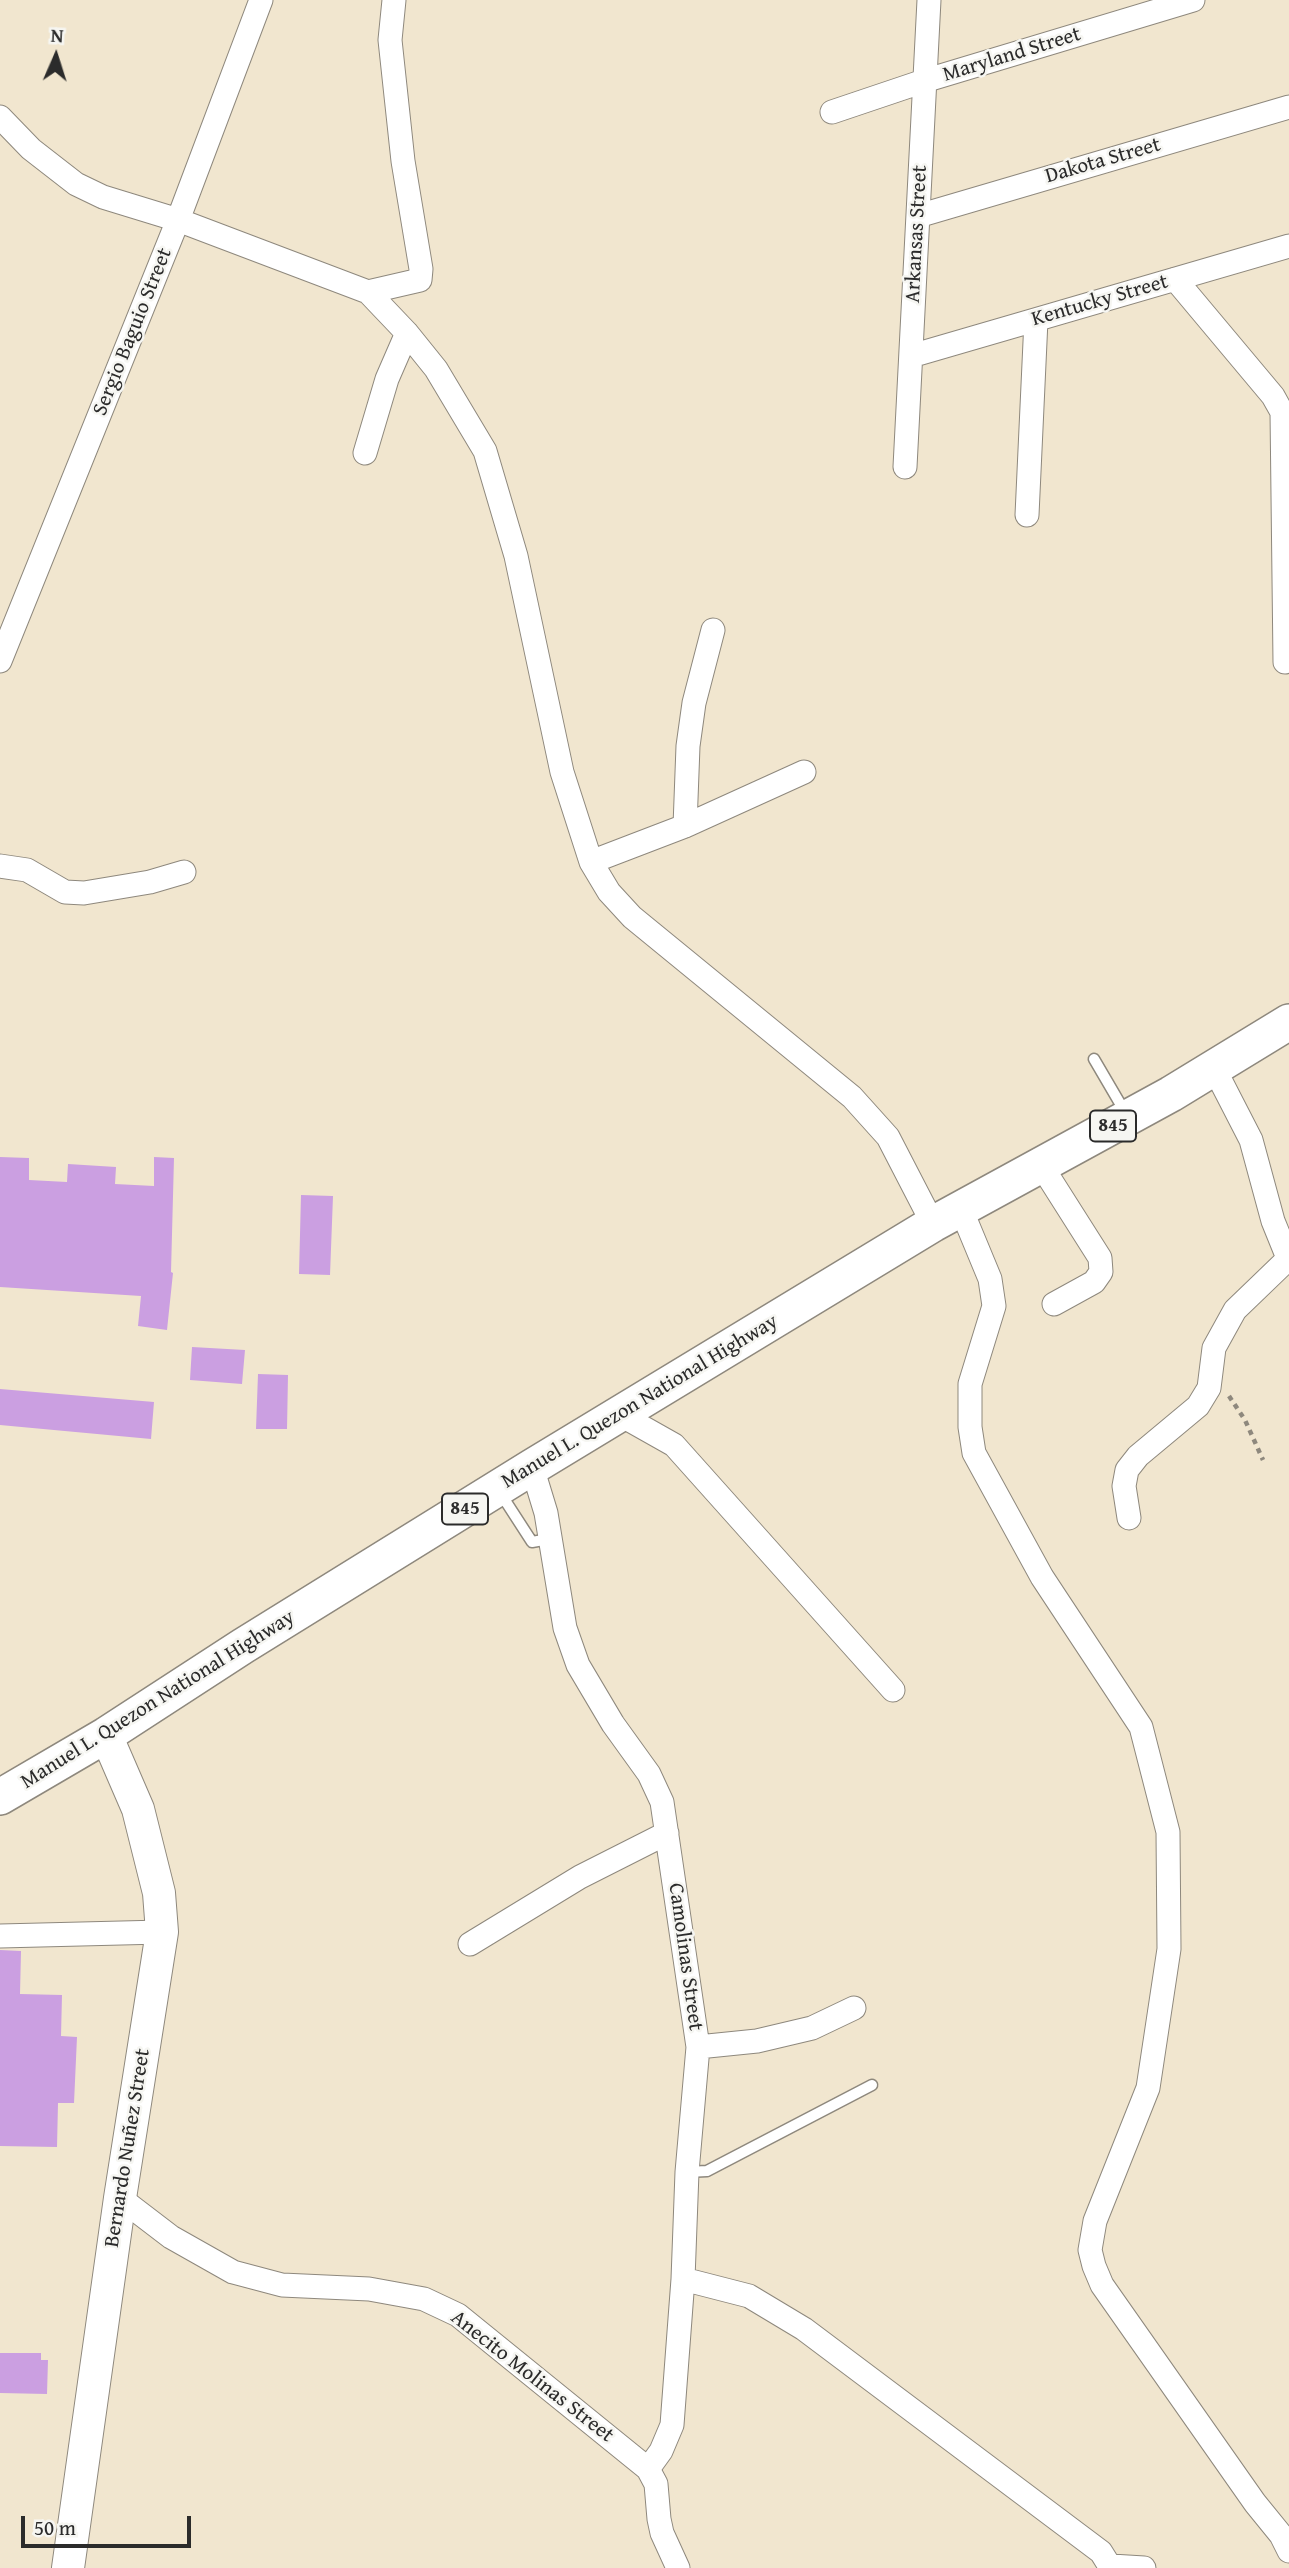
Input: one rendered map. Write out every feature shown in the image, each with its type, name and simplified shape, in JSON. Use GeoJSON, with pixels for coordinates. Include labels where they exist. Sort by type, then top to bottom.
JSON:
{"type":"FeatureCollection","features":[{"type":"Feature","properties":{"kind":"main road","name":"Manuel L. Quezon National Highway"},"geometry":{"type":"LineString","coordinates":[[0,1797],[106,1735],[243,1646],[532,1467],[947,1217],[1129,1118],[1289,1022]]}},
{"type":"Feature","properties":{"kind":"street","name":"Sergio Baguio Street"},"geometry":{"type":"LineString","coordinates":[[0,661],[178,220],[261,0]]}},
{"type":"Feature","properties":{"kind":"street"},"geometry":{"type":"LineString","coordinates":[[368,292],[420,280],[421,269],[403,162],[390,40],[394,0]]}},
{"type":"Feature","properties":{"kind":"street","name":"Arkansas Street"},"geometry":{"type":"LineString","coordinates":[[905,467],[929,0]]}},
{"type":"Feature","properties":{"kind":"street","name":"Maryland Street"},"geometry":{"type":"LineString","coordinates":[[832,112],[924,81],[1193,0]]}},
{"type":"Feature","properties":{"kind":"street","name":"Dakota Street"},"geometry":{"type":"LineString","coordinates":[[918,216],[1289,107]]}},
{"type":"Feature","properties":{"kind":"street"},"geometry":{"type":"LineString","coordinates":[[0,117],[31,149],[76,184],[103,197],[178,220],[368,292],[407,333],[436,369],[485,451],[516,556],[562,772],[591,862],[609,892],[632,917],[852,1097],[888,1137],[990,1279],[994,1306],[970,1384],[970,1427],[974,1453],[1042,1577],[1141,1727],[1168,1832],[1169,1949],[1147,2088],[1095,2221],[1090,2250],[1102,2285],[1255,2503],[1281,2535],[1289,2551]]}},
{"type":"Feature","properties":{"kind":"street","name":"Kentucky Street"},"geometry":{"type":"LineString","coordinates":[[911,355],[1289,246]]}},
{"type":"Feature","properties":{"kind":"street"},"geometry":{"type":"LineString","coordinates":[[1175,279],[1273,396],[1282,412],[1285,662]]}},
{"type":"Feature","properties":{"kind":"street"},"geometry":{"type":"LineString","coordinates":[[1027,515],[1036,320]]}},
{"type":"Feature","properties":{"kind":"street"},"geometry":{"type":"LineString","coordinates":[[365,453],[387,379],[407,333]]}},
{"type":"Feature","properties":{"kind":"street"},"geometry":{"type":"LineString","coordinates":[[684,826],[688,746],[694,704],[713,630]]}},
{"type":"Feature","properties":{"kind":"street"},"geometry":{"type":"LineString","coordinates":[[591,862],[684,826],[804,772]]}},
{"type":"Feature","properties":{"kind":"street"},"geometry":{"type":"LineString","coordinates":[[0,866],[27,870],[65,892],[84,893],[150,882],[184,872]]}},
{"type":"Feature","properties":{"kind":"street"},"geometry":{"type":"LineString","coordinates":[[1129,1518],[1124,1486],[1127,1470],[1138,1456],[1198,1406],[1209,1388],[1214,1348],[1235,1310],[1289,1258],[1273,1221],[1251,1140],[1214,1068]]}},
{"type":"Feature","properties":{"kind":"street"},"geometry":{"type":"LineString","coordinates":[[1041,1165],[1100,1258],[1101,1272],[1094,1282],[1054,1304]]}},
{"type":"Feature","properties":{"kind":"street"},"geometry":{"type":"LineString","coordinates":[[619,1415],[674,1445],[893,1690]]}},
{"type":"Feature","properties":{"kind":"street","name":"Camolinas Street"},"geometry":{"type":"LineString","coordinates":[[532,1467],[546,1513],[565,1628],[578,1665],[613,1724],[649,1774],[662,1802],[698,2047],[687,2172],[683,2279],[672,2425],[661,2451],[648,2469]]}},
{"type":"Feature","properties":{"kind":"street","name":"Bernardo Nuñez Street"},"geometry":{"type":"LineString","coordinates":[[68,2568],[120,2198],[162,1932],[159,1893],[138,1809],[106,1735]]}},
{"type":"Feature","properties":{"kind":"street"},"geometry":{"type":"LineString","coordinates":[[470,1944],[580,1877],[667,1833]]}},
{"type":"Feature","properties":{"kind":"street"},"geometry":{"type":"LineString","coordinates":[[0,1936],[162,1932]]}},
{"type":"Feature","properties":{"kind":"street"},"geometry":{"type":"LineString","coordinates":[[698,2047],[757,2041],[811,2028],[854,2008]]}},
{"type":"Feature","properties":{"kind":"street","name":"Anecito Molinas Street"},"geometry":{"type":"LineString","coordinates":[[120,2198],[171,2237],[233,2272],[282,2285],[369,2289],[424,2299],[458,2315],[648,2469]]}},
{"type":"Feature","properties":{"kind":"street"},"geometry":{"type":"LineString","coordinates":[[683,2279],[749,2296],[804,2329],[1101,2552],[1111,2567],[1144,2568]]}},
{"type":"Feature","properties":{"kind":"street"},"geometry":{"type":"LineString","coordinates":[[648,2469],[656,2484],[663,2533],[678,2568]]}},
{"type":"Feature","properties":{"kind":"lane"},"geometry":{"type":"LineString","coordinates":[[1094,1059],[1129,1118]]}},
{"type":"Feature","properties":{"kind":"lane"},"geometry":{"type":"LineString","coordinates":[[497,1489],[532,1542],[549,1539]]}},
{"type":"Feature","properties":{"kind":"lane"},"geometry":{"type":"LineString","coordinates":[[687,2172],[707,2171],[872,2085]]}},
{"type":"Feature","properties":{"kind":"path"},"geometry":{"type":"LineString","coordinates":[[1211,1368],[1245,1420],[1263,1460]]}},
{"type":"Feature","properties":{"kind":"building"},"geometry":{"type":"Polygon","coordinates":[[[0,1157],[29,1158],[29,1180],[67,1182],[68,1164],[116,1167],[115,1184],[154,1186],[154,1157],[174,1158],[173,1273],[167,1330],[138,1326],[141,1296],[0,1287],[0,1157]]]}},
{"type":"Feature","properties":{"kind":"building"},"geometry":{"type":"Polygon","coordinates":[[[301,1195],[333,1196],[330,1275],[299,1274],[301,1195]]]}},
{"type":"Feature","properties":{"kind":"building"},"geometry":{"type":"Polygon","coordinates":[[[192,1347],[245,1350],[242,1384],[190,1380],[192,1347]]]}},
{"type":"Feature","properties":{"kind":"building"},"geometry":{"type":"Polygon","coordinates":[[[258,1374],[288,1375],[287,1429],[256,1429],[258,1374]]]}},
{"type":"Feature","properties":{"kind":"building"},"geometry":{"type":"Polygon","coordinates":[[[0,1389],[154,1402],[151,1439],[0,1425],[0,1389]]]}},
{"type":"Feature","properties":{"kind":"building"},"geometry":{"type":"Polygon","coordinates":[[[0,1950],[21,1951],[20,1994],[62,1995],[61,2036],[77,2037],[74,2103],[58,2103],[57,2147],[0,2146],[0,1950]]]}},
{"type":"Feature","properties":{"kind":"building"},"geometry":{"type":"Polygon","coordinates":[[[0,2353],[41,2353],[41,2360],[48,2360],[47,2394],[0,2393],[0,2353]]]}}]}
